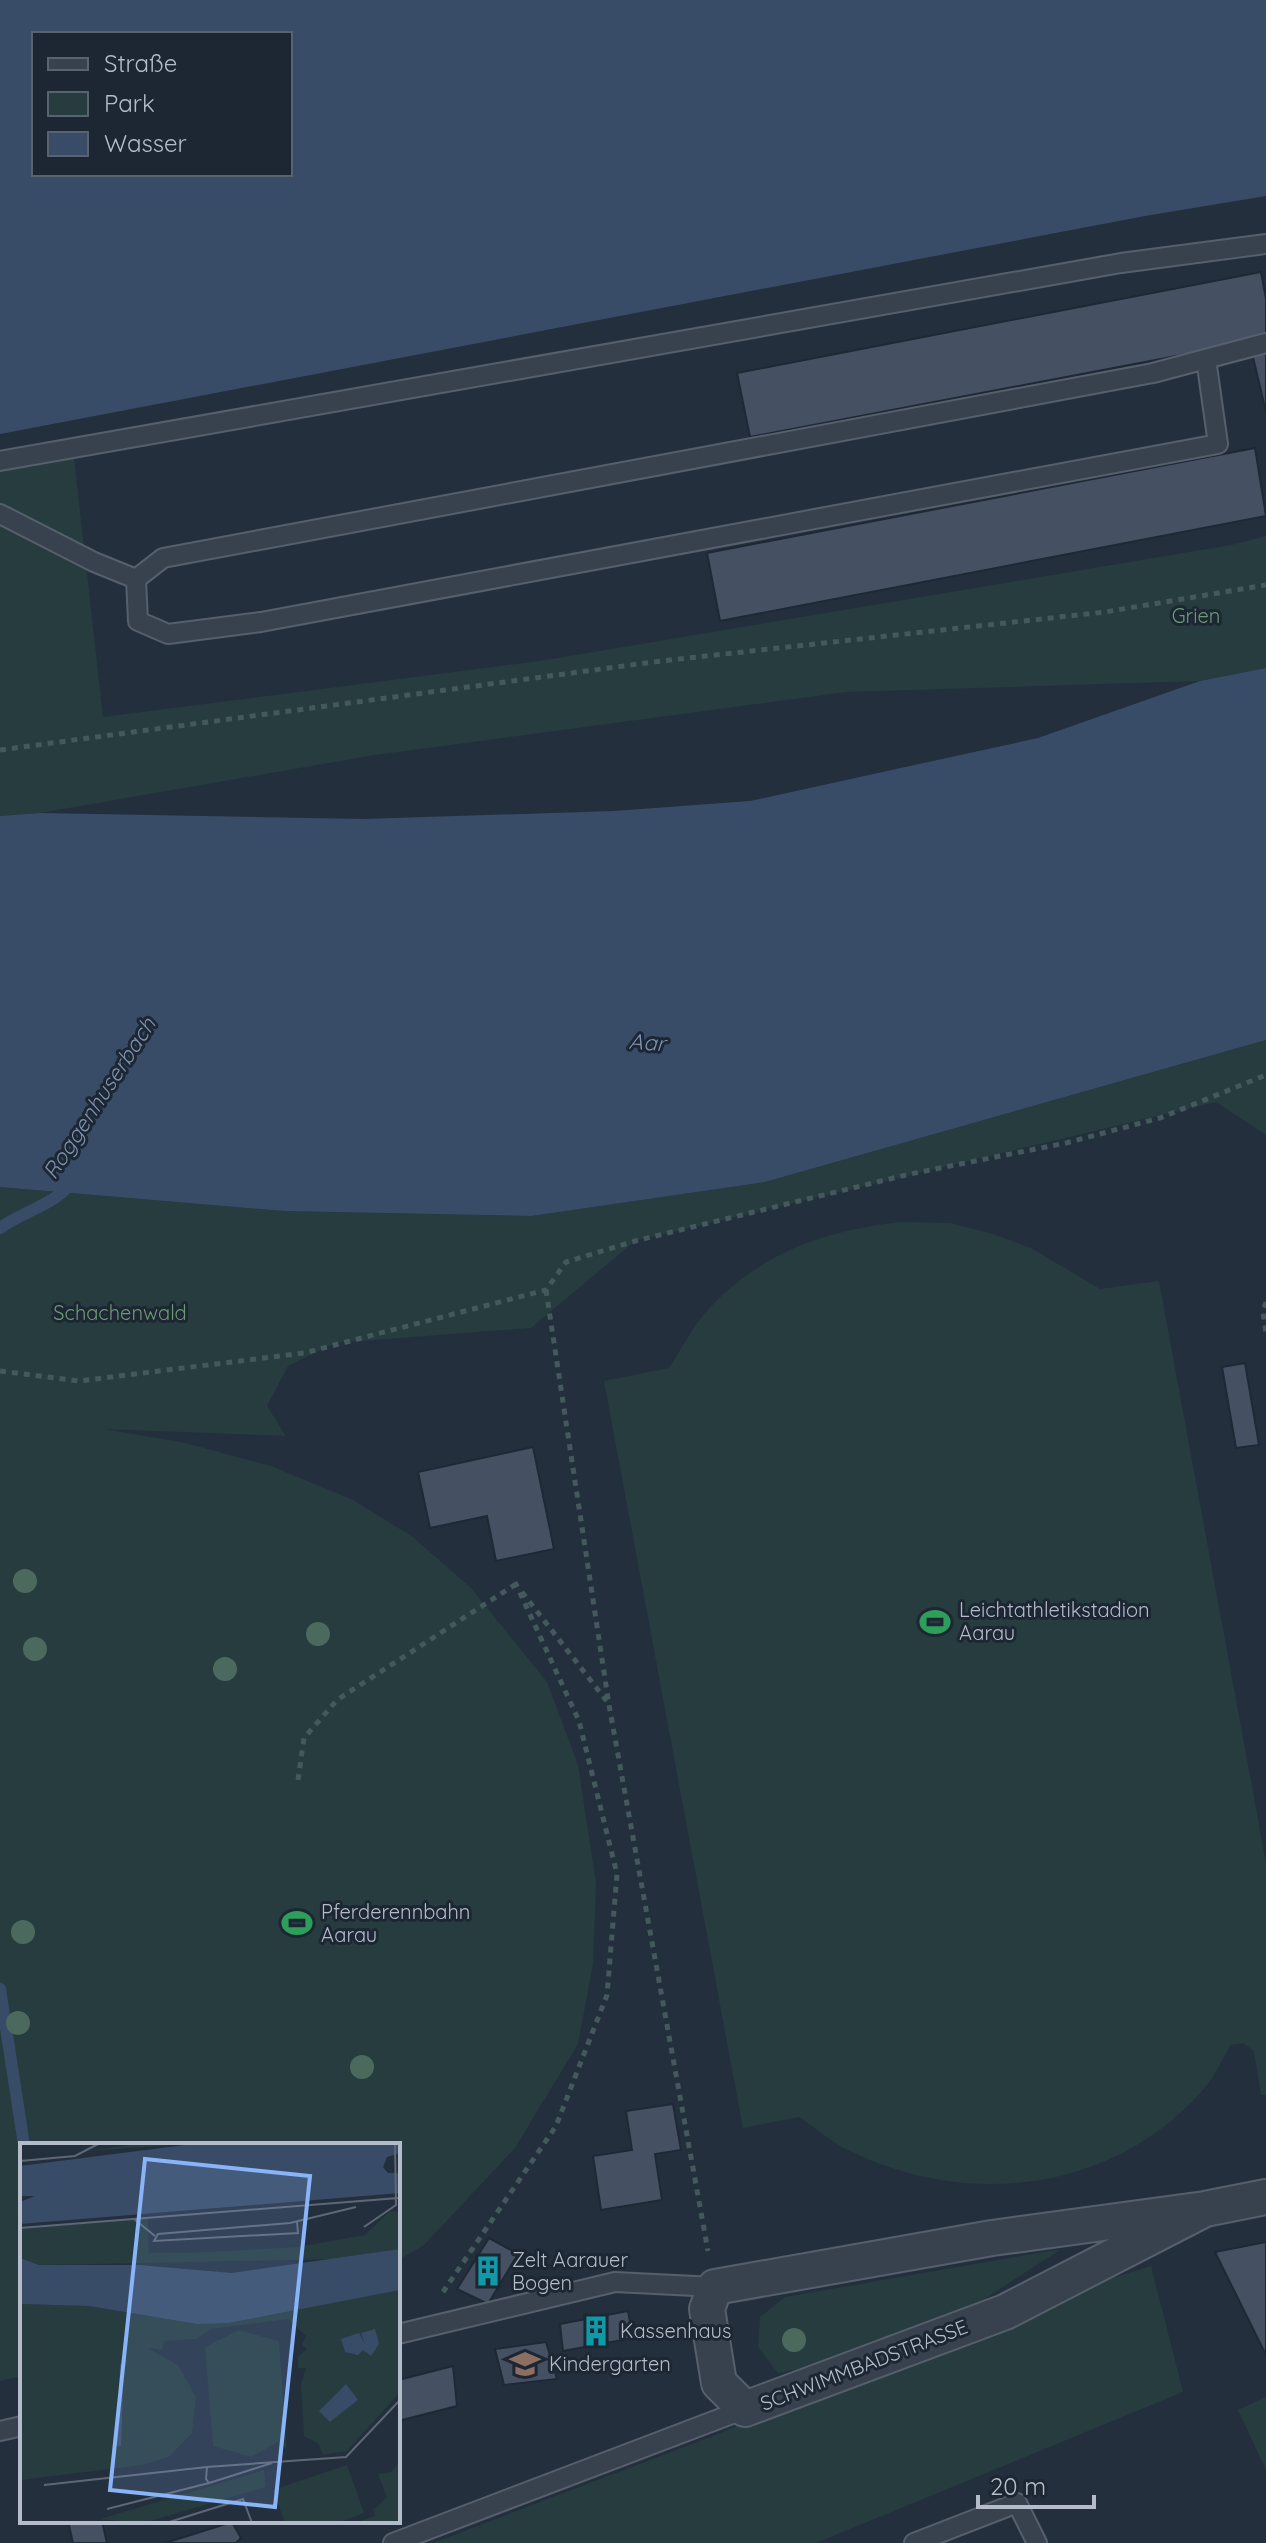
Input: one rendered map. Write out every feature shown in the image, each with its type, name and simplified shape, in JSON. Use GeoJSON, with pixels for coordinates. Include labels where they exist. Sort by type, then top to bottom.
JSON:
{"type":"FeatureCollection","features":[{"type":"Feature","properties":{"kind":"street","name":"SCHWIMMBADSTRASSE"},"geometry":{"type":"LineString","coordinates":[[1205,2209],[1005,2312],[745,2409],[719,2383],[707,2309],[715,2287],[992,2238],[1205,2209],[1266,2197]]}},
{"type":"Feature","properties":{"kind":"lane"},"geometry":{"type":"LineString","coordinates":[[0,461],[1121,263],[1266,244]]}},
{"type":"Feature","properties":{"kind":"lane"},"geometry":{"type":"LineString","coordinates":[[136,579],[163,558],[1122,379],[1266,343]]}},
{"type":"Feature","properties":{"kind":"lane"},"geometry":{"type":"LineString","coordinates":[[136,579],[138,621],[168,634],[261,622],[1218,444],[1206,359]]}},
{"type":"Feature","properties":{"kind":"lane"},"geometry":{"type":"LineString","coordinates":[[0,514],[94,562],[136,579]]}},
{"type":"Feature","properties":{"kind":"lane"},"geometry":{"type":"LineString","coordinates":[[400,2334],[615,2282],[715,2287]]}},
{"type":"Feature","properties":{"kind":"lane"},"geometry":{"type":"LineString","coordinates":[[393,2543],[745,2409]]}},
{"type":"Feature","properties":{"kind":"lane"},"geometry":{"type":"LineString","coordinates":[[0,2431],[20,2426]]}},
{"type":"Feature","properties":{"kind":"lane"},"geometry":{"type":"LineString","coordinates":[[914,2543],[1017,2503],[1037,2543]]}},
{"type":"Feature","properties":{"kind":"path"},"geometry":{"type":"LineString","coordinates":[[0,750],[661,661],[1105,612],[1266,585]]}},
{"type":"Feature","properties":{"kind":"path"},"geometry":{"type":"LineString","coordinates":[[0,1371],[79,1381],[304,1353],[546,1290],[566,1262],[621,1245],[910,1174],[1120,1129],[1160,1118],[1266,1075]]}},
{"type":"Feature","properties":{"kind":"path"},"geometry":{"type":"LineString","coordinates":[[546,1290],[609,1705],[715,2287]]}},
{"type":"Feature","properties":{"kind":"path"},"geometry":{"type":"LineString","coordinates":[[1266,1302],[1263,1312],[1266,1333]]}},
{"type":"Feature","properties":{"kind":"path"},"geometry":{"type":"LineString","coordinates":[[515,1582],[609,1705]]}},
{"type":"Feature","properties":{"kind":"path"},"geometry":{"type":"LineString","coordinates":[[298,1780],[304,1738],[337,1700],[515,1582]]}},
{"type":"Feature","properties":{"kind":"path"},"geometry":{"type":"LineString","coordinates":[[418,2330],[556,2126],[607,1995],[617,1874],[579,1721],[515,1582]]}},
{"type":"Feature","properties":{"kind":"green space","name":"Grien"},"geometry":{"type":"Polygon","coordinates":[[[73,449],[103,717],[540,661],[1231,545],[1266,536],[1266,668],[1200,681],[846,692],[375,755],[40,813],[0,816],[0,461],[73,449]]]}},
{"type":"Feature","properties":{"kind":"green space","name":"Pferderennbahn Aarau"},"geometry":{"type":"Polygon","coordinates":[[[1266,1040],[1266,1135],[1216,1102],[635,1241],[531,1328],[335,1343],[288,1366],[267,1406],[286,1436],[104,1429],[181,1442],[271,1466],[353,1500],[413,1537],[471,1588],[547,1682],[578,1765],[596,1883],[593,1964],[578,2044],[515,2148],[424,2245],[400,2259],[400,2143],[20,2143],[20,2376],[0,2381],[0,1187],[284,1211],[531,1216],[765,1182],[1266,1040]]]}},
{"type":"Feature","properties":{"kind":"green space","name":"Leichtathletikstadion Aarau"},"geometry":{"type":"Polygon","coordinates":[[[902,1222],[950,1223],[990,1233],[1031,1248],[1100,1289],[1159,1281],[1266,1863],[1266,2095],[1261,2095],[1254,2051],[1243,2043],[1231,2045],[1202,2091],[1165,2126],[1124,2152],[1080,2170],[1034,2181],[986,2184],[937,2179],[890,2167],[844,2148],[799,2117],[743,2128],[604,1381],[669,1368],[706,1312],[748,1274],[771,1260],[820,1238],[902,1222]]]}},
{"type":"Feature","properties":{"kind":"green space"},"geometry":{"type":"Polygon","coordinates":[[[1061,2249],[983,2300],[823,2364],[778,2373],[758,2347],[760,2317],[785,2297],[1061,2249]]]}},
{"type":"Feature","properties":{"kind":"green space"},"geometry":{"type":"Polygon","coordinates":[[[1151,2266],[1183,2392],[816,2543],[433,2543],[718,2434],[1005,2312],[1151,2266]]]}},
{"type":"Feature","properties":{"kind":"green space"},"geometry":{"type":"Polygon","coordinates":[[[1266,2397],[1266,2470],[1238,2410],[1266,2397]]]}},
{"type":"Feature","properties":{"kind":"water"},"geometry":{"type":"Polygon","coordinates":[[[0,0],[1266,0],[1266,196],[1145,216],[0,434],[0,0]]]}},
{"type":"Feature","properties":{"kind":"water","name":"Aar"},"geometry":{"type":"Polygon","coordinates":[[[1266,668],[1266,1040],[765,1182],[531,1216],[284,1211],[0,1187],[0,816],[40,813],[363,819],[614,811],[750,801],[1038,738],[1200,681],[1266,668]]]}},
{"type":"Feature","properties":{"kind":"building"},"geometry":{"type":"Polygon","coordinates":[[[1261,272],[1266,299],[1266,339],[750,437],[737,373],[1261,272]]]}},
{"type":"Feature","properties":{"kind":"building"},"geometry":{"type":"Polygon","coordinates":[[[1266,350],[1266,412],[1252,353],[1266,350]]]}},
{"type":"Feature","properties":{"kind":"building"},"geometry":{"type":"Polygon","coordinates":[[[1255,448],[1266,516],[720,621],[707,553],[1255,448]]]}},
{"type":"Feature","properties":{"kind":"building"},"geometry":{"type":"Polygon","coordinates":[[[1245,1363],[1259,1445],[1236,1448],[1222,1367],[1245,1363]]]}},
{"type":"Feature","properties":{"kind":"building"},"geometry":{"type":"Polygon","coordinates":[[[533,1447],[554,1549],[496,1561],[487,1516],[430,1528],[418,1472],[533,1447]]]}},
{"type":"Feature","properties":{"kind":"building"},"geometry":{"type":"Polygon","coordinates":[[[673,2104],[681,2150],[655,2154],[662,2200],[601,2210],[593,2156],[632,2150],[626,2111],[673,2104]]]}},
{"type":"Feature","properties":{"kind":"building","name":"Zelt Aarauer Bogen"},"geometry":{"type":"Polygon","coordinates":[[[489,2238],[518,2254],[488,2304],[457,2289],[489,2238]]]}},
{"type":"Feature","properties":{"kind":"building"},"geometry":{"type":"Polygon","coordinates":[[[1266,2242],[1266,2355],[1215,2252],[1266,2242]]]}},
{"type":"Feature","properties":{"kind":"building","name":"Kassenhaus"},"geometry":{"type":"Polygon","coordinates":[[[628,2311],[633,2338],[563,2351],[560,2324],[628,2311]]]}},
{"type":"Feature","properties":{"kind":"building","name":"Kindergarten"},"geometry":{"type":"Polygon","coordinates":[[[546,2342],[557,2379],[504,2385],[495,2349],[546,2342]]]}},
{"type":"Feature","properties":{"kind":"building"},"geometry":{"type":"Polygon","coordinates":[[[453,2366],[457,2406],[400,2420],[400,2379],[453,2366]]]}},
{"type":"Feature","properties":{"kind":"building"},"geometry":{"type":"Polygon","coordinates":[[[68,2523],[102,2523],[107,2543],[73,2543],[68,2523]]]}},
{"type":"Feature","properties":{"kind":"building"},"geometry":{"type":"Polygon","coordinates":[[[229,2523],[233,2523],[241,2538],[236,2543],[165,2543],[229,2523]]]}},
{"type":"Feature","properties":{"kind":"waterway","name":"Roggenhuserbach"},"geometry":{"type":"LineString","coordinates":[[0,1228],[51,1200],[75,1178]]}},
{"type":"Feature","properties":{"kind":"waterway","name":"Roggenhuserbach"},"geometry":{"type":"LineString","coordinates":[[0,1989],[24,2143]]}},
{"type":"Feature","properties":{"kind":"place","name":"Leichtathletikstadion Aarau"},"geometry":{"type":"Point","coordinates":[935,1622]}},
{"type":"Feature","properties":{"kind":"place","name":"Pferderennbahn Aarau"},"geometry":{"type":"Point","coordinates":[297,1923]}},
{"type":"Feature","properties":{"kind":"place","name":"Zelt Aarauer Bogen"},"geometry":{"type":"Point","coordinates":[488,2271]}},
{"type":"Feature","properties":{"kind":"place","name":"Kassenhaus"},"geometry":{"type":"Point","coordinates":[596,2331]}},
{"type":"Feature","properties":{"kind":"place","name":"Kindergarten"},"geometry":{"type":"Point","coordinates":[525,2364]}},
{"type":"Feature","properties":{"kind":"park label","name":"Schachenwald"},"geometry":{"type":"Point","coordinates":[120,1313]}}]}
